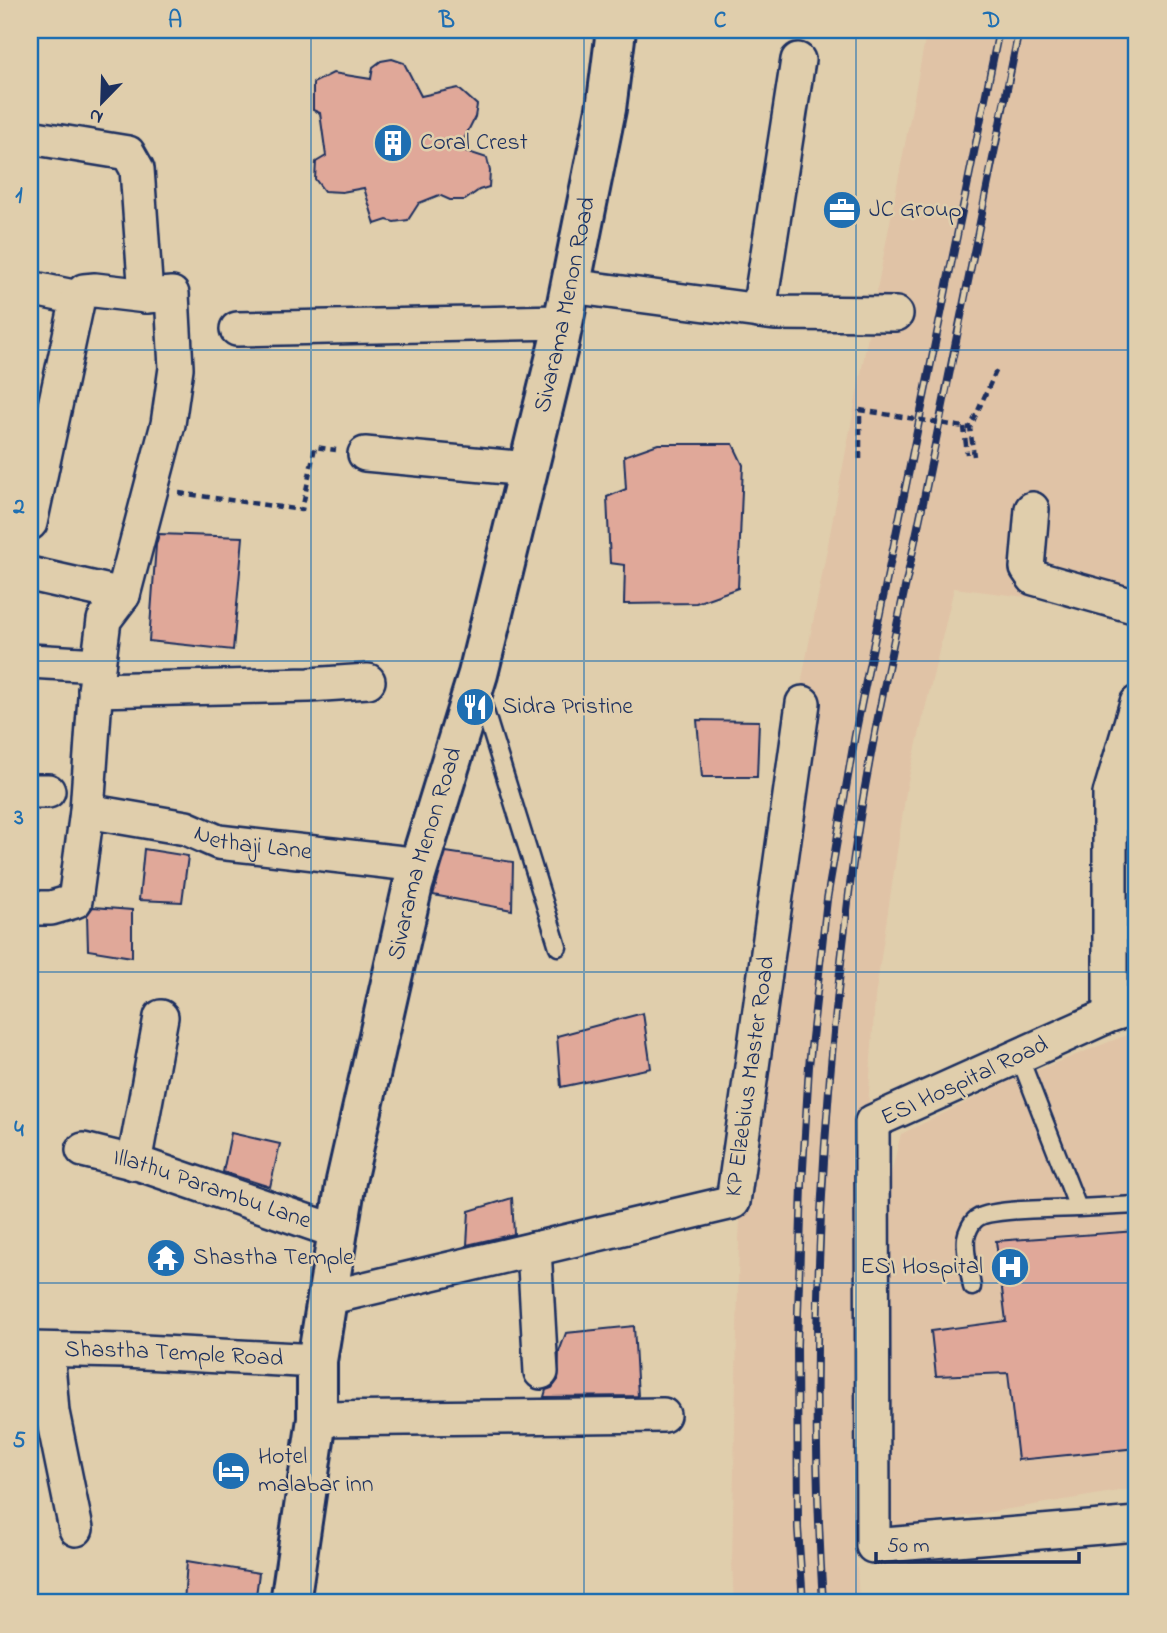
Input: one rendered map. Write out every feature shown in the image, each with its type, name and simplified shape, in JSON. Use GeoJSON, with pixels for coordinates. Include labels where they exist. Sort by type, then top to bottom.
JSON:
{"type":"FeatureCollection","features":[{"type":"Feature","properties":{"kind":"street","name":"Sivarama Menon Road"},"geometry":{"type":"LineString","coordinates":[[290,1603],[317,1419],[317,1361],[346,1181],[413,885],[476,680],[567,304],[606,109],[616,30]]}},
{"type":"Feature","properties":{"kind":"street"},"geometry":{"type":"LineString","coordinates":[[759,311],[797,60]]}},
{"type":"Feature","properties":{"kind":"street"},"geometry":{"type":"LineString","coordinates":[[30,137],[128,153],[137,169],[146,296]]}},
{"type":"Feature","properties":{"kind":"street"},"geometry":{"type":"LineString","coordinates":[[30,288],[78,298]]}},
{"type":"Feature","properties":{"kind":"street"},"geometry":{"type":"LineString","coordinates":[[30,523],[78,298],[84,291],[95,290],[146,296],[172,295],[176,368],[168,424],[123,595],[104,620],[87,811],[75,901],[51,908],[30,908]]}},
{"type":"Feature","properties":{"kind":"street"},"geometry":{"type":"LineString","coordinates":[[237,329],[567,304],[775,313],[896,314]]}},
{"type":"Feature","properties":{"kind":"street"},"geometry":{"type":"LineString","coordinates":[[365,454],[528,469]]}},
{"type":"Feature","properties":{"kind":"street"},"geometry":{"type":"LineString","coordinates":[[1032,509],[1027,568],[1034,578],[1137,607]]}},
{"type":"Feature","properties":{"kind":"street"},"geometry":{"type":"LineString","coordinates":[[30,574],[123,595]]}},
{"type":"Feature","properties":{"kind":"street"},"geometry":{"type":"LineString","coordinates":[[30,661],[97,677],[309,685],[368,681]]}},
{"type":"Feature","properties":{"kind":"street","name":"KP Elzebius Master Road"},"geometry":{"type":"LineString","coordinates":[[327,1298],[733,1202],[803,703]]}},
{"type":"Feature","properties":{"kind":"street"},"geometry":{"type":"LineString","coordinates":[[1124,1011],[1110,794],[1137,703]]}},
{"type":"Feature","properties":{"kind":"street","name":"Nethaji Lane"},"geometry":{"type":"LineString","coordinates":[[87,811],[186,828],[218,842],[420,865]]}},
{"type":"Feature","properties":{"kind":"street","name":"ESI Hospital Road"},"geometry":{"type":"LineString","coordinates":[[1124,1011],[872,1122],[873,1546],[1137,1524]]}},
{"type":"Feature","properties":{"kind":"street"},"geometry":{"type":"LineString","coordinates":[[134,1163],[161,1017]]}},
{"type":"Feature","properties":{"kind":"street","name":"Illathu Parambu Lane"},"geometry":{"type":"LineString","coordinates":[[83,1150],[134,1163],[338,1232]]}},
{"type":"Feature","properties":{"kind":"street"},"geometry":{"type":"LineString","coordinates":[[534,1249],[541,1372]]}},
{"type":"Feature","properties":{"kind":"street"},"geometry":{"type":"LineString","coordinates":[[38,1349],[76,1529]]}},
{"type":"Feature","properties":{"kind":"street","name":"Shastha Temple Road"},"geometry":{"type":"LineString","coordinates":[[38,1349],[317,1361]]}},
{"type":"Feature","properties":{"kind":"street"},"geometry":{"type":"LineString","coordinates":[[317,1419],[663,1416]]}},
{"type":"Feature","properties":{"kind":"lane"},"geometry":{"type":"LineString","coordinates":[[476,680],[558,947]]}},
{"type":"Feature","properties":{"kind":"lane"},"geometry":{"type":"LineString","coordinates":[[1019,1056],[1078,1208]]}},
{"type":"Feature","properties":{"kind":"lane"},"geometry":{"type":"LineString","coordinates":[[972,1287],[966,1240],[976,1219],[986,1213],[1137,1205]]}},
{"type":"Feature","properties":{"kind":"path"},"geometry":{"type":"LineString","coordinates":[[967,454],[967,428],[997,369]]}},
{"type":"Feature","properties":{"kind":"path"},"geometry":{"type":"LineString","coordinates":[[860,458],[860,410],[967,428]]}},
{"type":"Feature","properties":{"kind":"path"},"geometry":{"type":"LineString","coordinates":[[967,428],[974,456]]}},
{"type":"Feature","properties":{"kind":"path"},"geometry":{"type":"LineString","coordinates":[[150,489],[302,510],[315,447],[365,454]]}},
{"type":"Feature","properties":{"kind":"shaded area"},"geometry":{"type":"Polygon","coordinates":[[[927,30],[1137,30],[1137,611],[954,588],[907,785],[875,997],[862,1203],[852,1479],[859,1603],[734,1603],[732,1562],[739,1240],[752,992],[803,674],[927,30]]]}},
{"type":"Feature","properties":{"kind":"shaded area","name":"ESI Hospital"},"geometry":{"type":"Polygon","coordinates":[[[1137,1031],[1137,1488],[882,1530],[885,1198],[901,1134],[1012,1080],[1137,1031]]]}},
{"type":"Feature","properties":{"kind":"building","name":"Coral Crest"},"geometry":{"type":"Polygon","coordinates":[[[392,59],[404,63],[421,96],[458,88],[477,105],[475,117],[459,149],[487,158],[489,187],[479,190],[465,200],[450,200],[439,195],[419,203],[408,220],[387,220],[375,224],[364,188],[342,192],[324,191],[315,179],[316,162],[326,156],[320,113],[313,110],[313,83],[333,73],[371,79],[373,67],[381,61],[392,59]]]}},
{"type":"Feature","properties":{"kind":"building"},"geometry":{"type":"Polygon","coordinates":[[[658,444],[733,444],[743,465],[738,588],[696,603],[624,604],[625,565],[610,563],[607,497],[626,489],[624,456],[658,444]]]}},
{"type":"Feature","properties":{"kind":"building"},"geometry":{"type":"Polygon","coordinates":[[[159,534],[243,537],[233,650],[149,641],[159,534]]]}},
{"type":"Feature","properties":{"kind":"building"},"geometry":{"type":"Polygon","coordinates":[[[697,720],[759,721],[757,777],[702,777],[697,720]]]}},
{"type":"Feature","properties":{"kind":"building"},"geometry":{"type":"Polygon","coordinates":[[[144,849],[188,856],[182,902],[139,900],[144,849]]]}},
{"type":"Feature","properties":{"kind":"building"},"geometry":{"type":"Polygon","coordinates":[[[446,852],[513,862],[512,910],[433,895],[446,852]]]}},
{"type":"Feature","properties":{"kind":"building"},"geometry":{"type":"Polygon","coordinates":[[[93,907],[132,910],[132,957],[88,950],[87,915],[93,907]]]}},
{"type":"Feature","properties":{"kind":"building"},"geometry":{"type":"Polygon","coordinates":[[[643,1013],[651,1068],[561,1087],[557,1036],[643,1013]]]}},
{"type":"Feature","properties":{"kind":"building"},"geometry":{"type":"Polygon","coordinates":[[[231,1133],[280,1144],[270,1187],[223,1172],[231,1133]]]}},
{"type":"Feature","properties":{"kind":"building"},"geometry":{"type":"Polygon","coordinates":[[[512,1198],[514,1234],[467,1245],[469,1211],[512,1198]]]}},
{"type":"Feature","properties":{"kind":"building","name":"ESI Hospital"},"geometry":{"type":"Polygon","coordinates":[[[1137,1231],[1137,1448],[1018,1460],[1008,1373],[936,1376],[931,1331],[1006,1321],[996,1241],[1137,1231]]]}},
{"type":"Feature","properties":{"kind":"building"},"geometry":{"type":"Polygon","coordinates":[[[634,1326],[638,1396],[544,1397],[546,1390],[552,1388],[558,1380],[559,1352],[566,1333],[634,1326]]]}},
{"type":"Feature","properties":{"kind":"building"},"geometry":{"type":"Polygon","coordinates":[[[187,1561],[259,1573],[255,1603],[184,1603],[187,1561]]]}},
{"type":"Feature","properties":{"kind":"railway"},"geometry":{"type":"LineString","coordinates":[[803,1603],[798,1528],[797,1345],[802,1185],[809,1066],[827,899],[855,735],[999,30]]}},
{"type":"Feature","properties":{"kind":"railway"},"geometry":{"type":"LineString","coordinates":[[823,1603],[817,1423],[820,1244],[831,1064],[850,885],[876,728],[1019,30]]}},
{"type":"Feature","properties":{"kind":"place","name":"Coral Crest"},"geometry":{"type":"Point","coordinates":[393,143]}},
{"type":"Feature","properties":{"kind":"place","name":"JC Group"},"geometry":{"type":"Point","coordinates":[842,210]}},
{"type":"Feature","properties":{"kind":"place","name":"Sidra Pristine"},"geometry":{"type":"Point","coordinates":[475,707]}},
{"type":"Feature","properties":{"kind":"place","name":"Shastha Temple"},"geometry":{"type":"Point","coordinates":[166,1258]}},
{"type":"Feature","properties":{"kind":"place","name":"ESI Hospital"},"geometry":{"type":"Point","coordinates":[1010,1267]}},
{"type":"Feature","properties":{"kind":"place","name":"Hotel malabar inn"},"geometry":{"type":"Point","coordinates":[231,1471]}}]}
